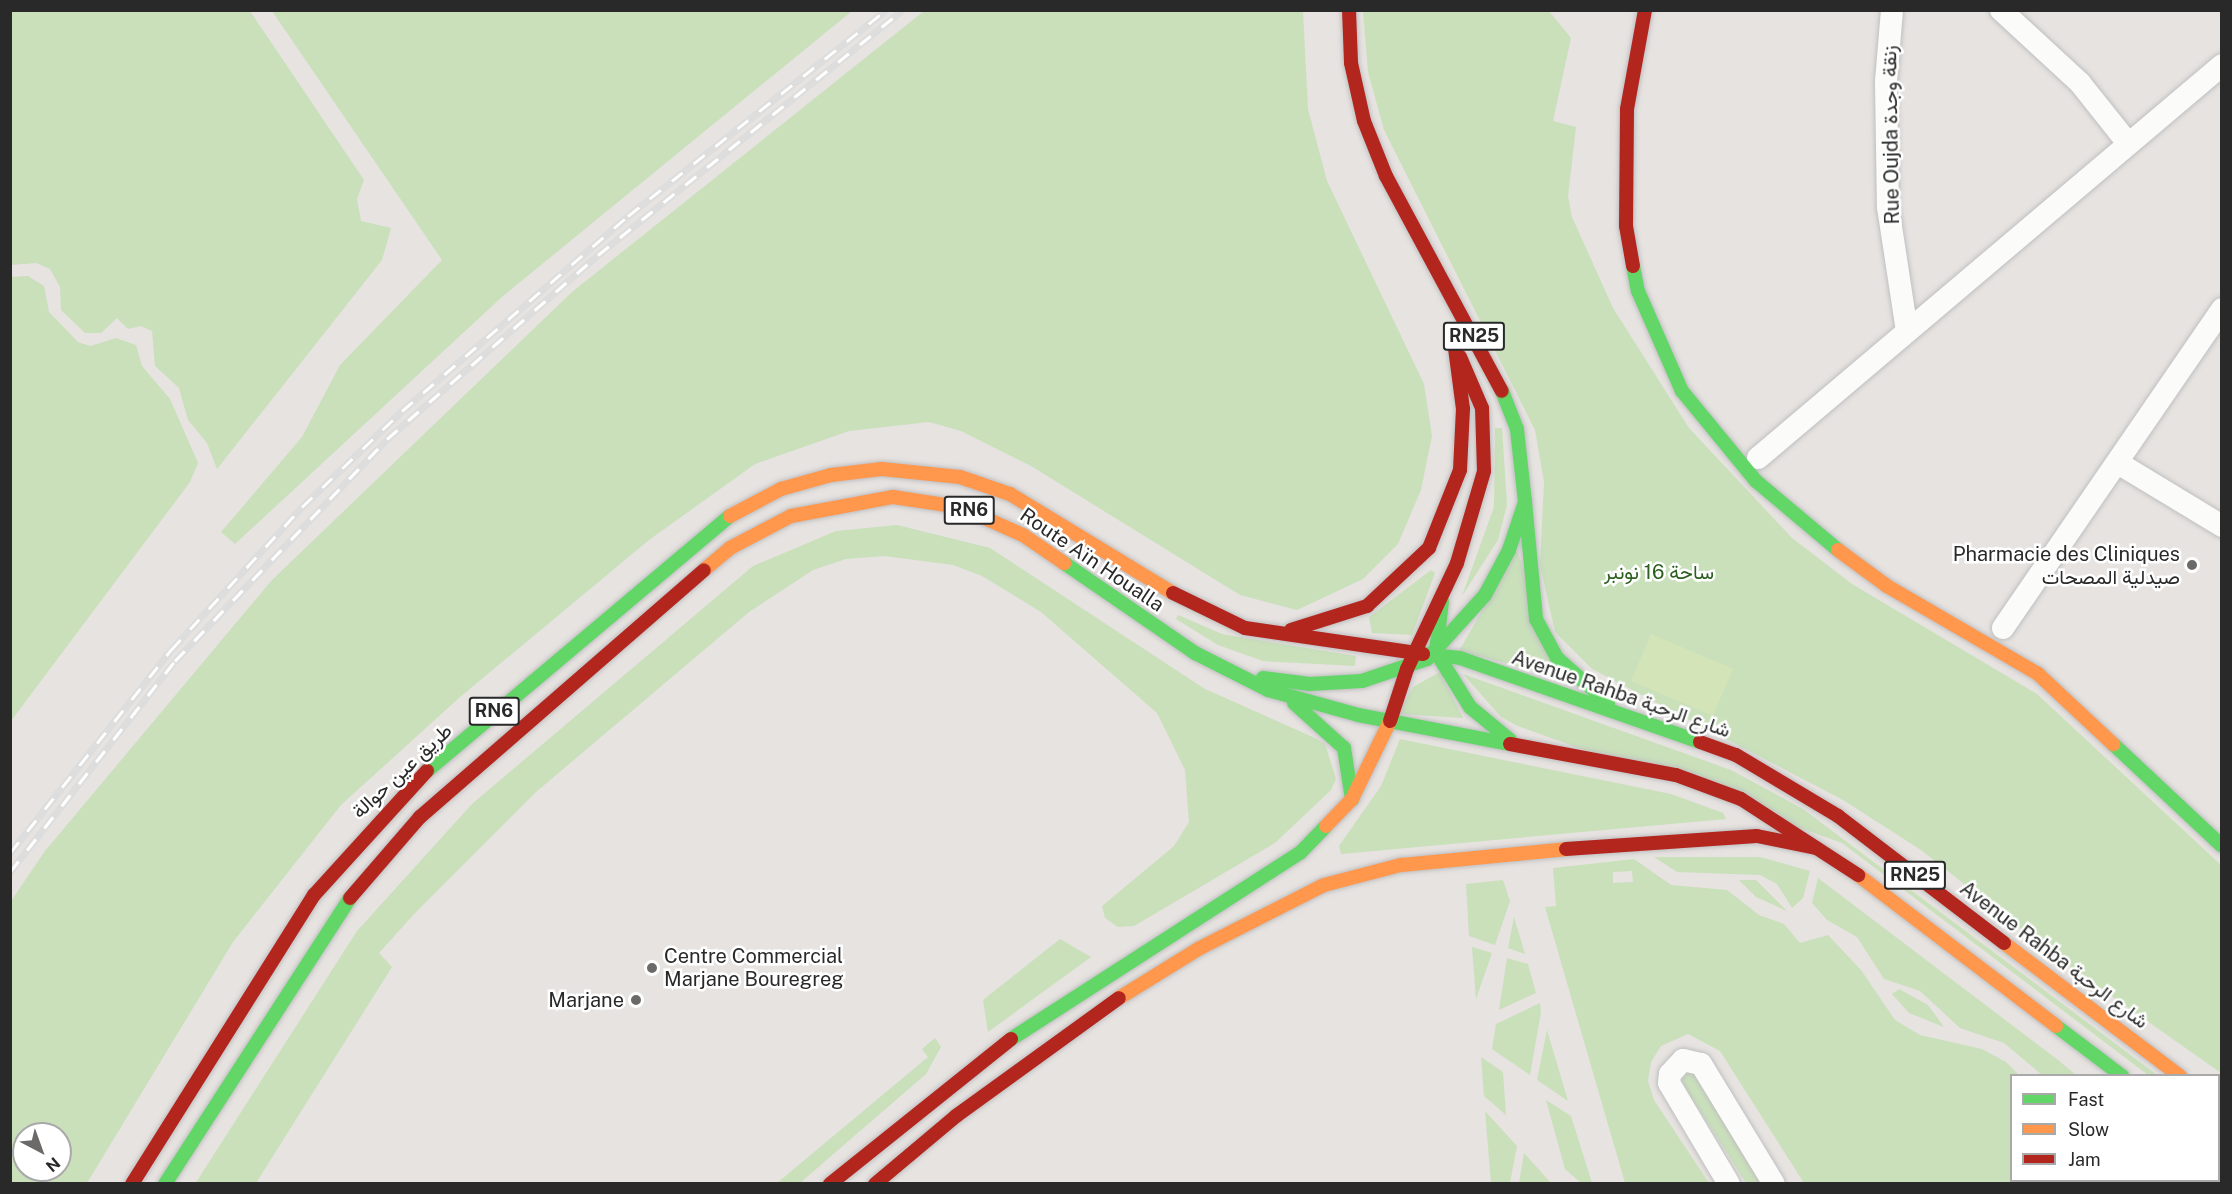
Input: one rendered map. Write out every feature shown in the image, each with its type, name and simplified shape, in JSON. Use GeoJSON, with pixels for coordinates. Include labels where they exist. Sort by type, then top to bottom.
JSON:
{"type":"FeatureCollection","features":[{"type":"Feature","properties":{"kind":"main road","name":"RN25"},"geometry":{"type":"LineString","coordinates":[[1349,10],[1351,63],[1364,121],[1386,176],[1499,382],[1516,429],[1525,502],[1530,598],[1545,640],[1572,674],[1626,717]]}},
{"type":"Feature","properties":{"kind":"main road"},"geometry":{"type":"LineString","coordinates":[[1645,10],[1627,109],[1626,226],[1644,308],[1682,392],[1749,474],[1810,530],[1887,586],[2038,674],[2222,846]]}},
{"type":"Feature","properties":{"kind":"main road"},"geometry":{"type":"LineString","coordinates":[[1642,203],[1643,136]]}},
{"type":"Feature","properties":{"kind":"main road"},"geometry":{"type":"LineString","coordinates":[[1660,300],[1691,371]]}},
{"type":"Feature","properties":{"kind":"main road","name":"RN25"},"geometry":{"type":"LineString","coordinates":[[1445,329],[1482,408],[1485,446],[1471,523],[1442,601],[1407,669],[1390,721],[1517,744],[1709,786],[1772,815],[1829,852],[2119,1074]]}},
{"type":"Feature","properties":{"kind":"main road"},"geometry":{"type":"LineString","coordinates":[[1273,635],[1367,606],[1391,589],[1429,548],[1460,470],[1463,409],[1455,348]]}},
{"type":"Feature","properties":{"kind":"main road"},"geometry":{"type":"LineString","coordinates":[[1708,398],[1771,471],[1846,538],[1930,592]]}},
{"type":"Feature","properties":{"kind":"main road","name":"طريق عين حوالة"},"geometry":{"type":"LineString","coordinates":[[132,1184],[308,903],[377,818],[712,526],[781,489],[856,471],[935,472],[1010,494]]}},
{"type":"Feature","properties":{"kind":"main road","name":"Route Aïn Houalla"},"geometry":{"type":"LineString","coordinates":[[1010,494],[1173,595],[1273,635],[1416,649]]}},
{"type":"Feature","properties":{"kind":"main road","name":"Route Aïn Houalla"},"geometry":{"type":"LineString","coordinates":[[165,1184],[335,915],[390,848],[452,787],[703,570],[760,530],[791,516],[859,500],[927,500],[960,507],[1023,535],[1210,661],[1289,697],[1390,721]]}},
{"type":"Feature","properties":{"kind":"main road","name":"RN25"},"geometry":{"type":"LineString","coordinates":[[1436,652],[1498,573],[1525,502]]}},
{"type":"Feature","properties":{"kind":"main road","name":"RN25"},"geometry":{"type":"LineString","coordinates":[[1442,601],[1436,652],[1470,707],[1517,744]]}},
{"type":"Feature","properties":{"kind":"main road","name":"Avenue Rahba شارع الرحبة"},"geometry":{"type":"LineString","coordinates":[[1416,649],[1436,652],[1709,743],[1813,799],[2178,1074]]}},
{"type":"Feature","properties":{"kind":"main road"},"geometry":{"type":"LineString","coordinates":[[1210,661],[1259,677],[1310,684],[1362,681],[1407,669],[1436,652]]}},
{"type":"Feature","properties":{"kind":"main road"},"geometry":{"type":"LineString","coordinates":[[1289,697],[1344,748],[1352,799]]}},
{"type":"Feature","properties":{"kind":"main road"},"geometry":{"type":"LineString","coordinates":[[830,1184],[913,1113],[1053,1008],[1300,853],[1352,799],[1390,721]]}},
{"type":"Feature","properties":{"kind":"main road"},"geometry":{"type":"LineString","coordinates":[[875,1184],[956,1116],[1116,1000],[1219,937],[1324,885],[1401,865],[1634,843],[1757,836],[1829,852]]}},
{"type":"Feature","properties":{"kind":"street","name":"Rue Oujda زنقة وجدة"},"geometry":{"type":"LineString","coordinates":[[1892,10],[1886,82],[1888,207],[1907,331]]}},
{"type":"Feature","properties":{"kind":"street"},"geometry":{"type":"LineString","coordinates":[[2001,10],[2050,51],[2127,142]]}},
{"type":"Feature","properties":{"kind":"street"},"geometry":{"type":"LineString","coordinates":[[1771,471],[1907,331],[2127,142],[2222,65]]}},
{"type":"Feature","properties":{"kind":"street"},"geometry":{"type":"LineString","coordinates":[[2001,628],[2118,463],[2222,309]]}},
{"type":"Feature","properties":{"kind":"street"},"geometry":{"type":"LineString","coordinates":[[2118,463],[2222,525]]}},
{"type":"Feature","properties":{"kind":"street"},"geometry":{"type":"LineString","coordinates":[[1729,1184],[1669,1083],[1670,1074],[1683,1060],[1701,1064],[1774,1184]]}},
{"type":"Feature","properties":{"kind":"green space"},"geometry":{"type":"Polygon","coordinates":[[[10,11],[250,11],[364,180],[357,199],[361,221],[391,228],[382,260],[217,469],[207,443],[188,420],[179,388],[155,366],[152,331],[141,326],[128,329],[117,318],[101,333],[85,333],[61,310],[60,287],[50,269],[36,263],[11,265],[10,11]]]}},
{"type":"Feature","properties":{"kind":"green space"},"geometry":{"type":"Polygon","coordinates":[[[272,11],[852,11],[503,296],[235,544],[221,532],[302,437],[340,365],[442,260],[272,11]]]}},
{"type":"Feature","properties":{"kind":"green space"},"geometry":{"type":"Polygon","coordinates":[[[924,11],[1303,11],[1308,109],[1327,181],[1424,384],[1432,436],[1421,490],[1398,544],[1363,579],[1297,610],[1240,595],[1031,466],[961,431],[929,422],[849,431],[755,464],[649,540],[460,697],[341,805],[233,942],[87,1183],[11,1183],[11,901],[45,851],[272,580],[572,292],[924,11]]]}},
{"type":"Feature","properties":{"kind":"green space","name":"ساحة 16 نونبر"},"geometry":{"type":"Polygon","coordinates":[[[1363,11],[1549,11],[1571,38],[1553,121],[1576,127],[1568,196],[1572,217],[1613,308],[1689,428],[1792,538],[1852,584],[2037,694],[2221,865],[2221,1073],[2062,961],[1921,850],[1843,800],[1592,669],[1555,632],[1540,565],[1544,482],[1535,430],[1384,130],[1368,72],[1363,11]]]}},
{"type":"Feature","properties":{"kind":"green space"},"geometry":{"type":"Polygon","coordinates":[[[28,276],[44,286],[49,312],[78,342],[90,346],[116,338],[136,345],[142,366],[170,399],[198,463],[190,482],[11,721],[10,277],[28,276]]]}},
{"type":"Feature","properties":{"kind":"green space"},"geometry":{"type":"Polygon","coordinates":[[[1495,428],[1502,428],[1507,505],[1498,540],[1462,596],[1494,507],[1495,428]]]}},
{"type":"Feature","properties":{"kind":"green space"},"geometry":{"type":"Polygon","coordinates":[[[897,525],[990,548],[1205,689],[1325,744],[1336,779],[1331,790],[1275,843],[1134,926],[1118,927],[1105,918],[1102,906],[1174,846],[1189,822],[1185,770],[1157,713],[1041,612],[982,576],[953,565],[884,556],[846,559],[813,570],[749,612],[536,792],[415,913],[379,953],[392,967],[256,1183],[195,1184],[357,931],[472,804],[753,566],[836,531],[897,525]]]}},
{"type":"Feature","properties":{"kind":"green space"},"geometry":{"type":"Polygon","coordinates":[[[1517,550],[1560,677],[1459,651],[1517,550]]]}},
{"type":"Feature","properties":{"kind":"green space"},"geometry":{"type":"Polygon","coordinates":[[[1431,570],[1435,573],[1412,635],[1372,633],[1369,617],[1431,570]]]}},
{"type":"Feature","properties":{"kind":"green space"},"geometry":{"type":"Polygon","coordinates":[[[1178,615],[1222,634],[1356,656],[1355,666],[1263,661],[1218,645],[1176,619],[1178,615]]]}},
{"type":"Feature","properties":{"kind":"green space"},"geometry":{"type":"Polygon","coordinates":[[[1651,634],[1733,669],[1713,716],[1631,681],[1651,634]]]}},
{"type":"Feature","properties":{"kind":"green space"},"geometry":{"type":"Polygon","coordinates":[[[1440,672],[1463,718],[1398,714],[1413,687],[1440,672]]]}},
{"type":"Feature","properties":{"kind":"green space"},"geometry":{"type":"Polygon","coordinates":[[[1463,674],[1731,770],[1803,809],[2156,1074],[2147,1074],[1842,843],[1518,726],[1501,717],[1463,674]]]}},
{"type":"Feature","properties":{"kind":"green space"},"geometry":{"type":"Polygon","coordinates":[[[1400,739],[1671,794],[1723,813],[1726,819],[1341,854],[1339,846],[1381,786],[1400,739]]]}},
{"type":"Feature","properties":{"kind":"green space"},"geometry":{"type":"Polygon","coordinates":[[[1654,857],[1760,857],[1810,871],[1803,898],[1792,908],[1777,884],[1760,875],[1677,872],[1654,857]]]}},
{"type":"Feature","properties":{"kind":"green space"},"geometry":{"type":"Polygon","coordinates":[[[1634,859],[1671,885],[1727,890],[1759,915],[1784,924],[1800,943],[1828,935],[1861,970],[1895,1020],[1920,1035],[1982,1049],[2006,1062],[2018,1074],[2010,1074],[2010,1182],[2129,1183],[1804,1183],[1720,1051],[1688,1034],[1661,1046],[1651,1062],[1648,1081],[1654,1100],[1709,1183],[1625,1183],[1545,907],[1556,906],[1553,868],[1634,859]],[[1632,871],[1613,872],[1613,883],[1633,882],[1632,871]]]}},
{"type":"Feature","properties":{"kind":"green space"},"geometry":{"type":"Polygon","coordinates":[[[1818,878],[2075,1074],[2041,1074],[2004,1043],[1960,1028],[1920,991],[1884,979],[1857,937],[1827,920],[1812,903],[1818,878]]]}},
{"type":"Feature","properties":{"kind":"green space"},"geometry":{"type":"Polygon","coordinates":[[[1503,880],[1510,901],[1495,945],[1469,936],[1466,884],[1503,880]]]}},
{"type":"Feature","properties":{"kind":"green space"},"geometry":{"type":"Polygon","coordinates":[[[1739,880],[1756,880],[1787,911],[1756,897],[1739,880]]]}},
{"type":"Feature","properties":{"kind":"green space"},"geometry":{"type":"Polygon","coordinates":[[[1514,917],[1525,954],[1508,948],[1514,917]]]}},
{"type":"Feature","properties":{"kind":"green space"},"geometry":{"type":"Polygon","coordinates":[[[1060,939],[1091,957],[988,1032],[983,1000],[1060,939]]]}},
{"type":"Feature","properties":{"kind":"green space"},"geometry":{"type":"Polygon","coordinates":[[[1472,947],[1492,953],[1476,999],[1472,947]]]}},
{"type":"Feature","properties":{"kind":"green space"},"geometry":{"type":"Polygon","coordinates":[[[1507,958],[1528,964],[1536,993],[1499,1010],[1507,958]]]}},
{"type":"Feature","properties":{"kind":"green space"},"geometry":{"type":"Polygon","coordinates":[[[1899,989],[1928,1005],[1944,1027],[1909,1013],[1892,994],[1899,989]]]}},
{"type":"Feature","properties":{"kind":"green space"},"geometry":{"type":"Polygon","coordinates":[[[1540,1003],[1541,1012],[1530,1075],[1492,1049],[1496,1024],[1540,1003]]]}},
{"type":"Feature","properties":{"kind":"green space"},"geometry":{"type":"Polygon","coordinates":[[[1547,1030],[1568,1101],[1537,1080],[1547,1030]]]}},
{"type":"Feature","properties":{"kind":"green space"},"geometry":{"type":"Polygon","coordinates":[[[935,1038],[941,1047],[926,1074],[800,1183],[777,1183],[928,1057],[922,1049],[935,1038]]]}},
{"type":"Feature","properties":{"kind":"green space"},"geometry":{"type":"Polygon","coordinates":[[[1481,1057],[1503,1072],[1506,1115],[1484,1096],[1481,1057]]]}},
{"type":"Feature","properties":{"kind":"green space"},"geometry":{"type":"Polygon","coordinates":[[[1693,1070],[1764,1183],[1746,1183],[1683,1084],[1682,1073],[1693,1070]]]}},
{"type":"Feature","properties":{"kind":"green space"},"geometry":{"type":"Polygon","coordinates":[[[1546,1100],[1571,1116],[1592,1183],[1581,1183],[1565,1169],[1546,1100]]]}},
{"type":"Feature","properties":{"kind":"green space"},"geometry":{"type":"Polygon","coordinates":[[[1485,1111],[1517,1146],[1510,1183],[1491,1183],[1485,1111]]]}},
{"type":"Feature","properties":{"kind":"green space"},"geometry":{"type":"Polygon","coordinates":[[[1524,1153],[1551,1183],[1519,1183],[1524,1153]]]}},
{"type":"Feature","properties":{"kind":"railway"},"geometry":{"type":"LineString","coordinates":[[10,853],[171,650],[302,507],[402,411],[628,216],[886,10]]}},
{"type":"Feature","properties":{"kind":"railway"},"geometry":{"type":"LineString","coordinates":[[10,872],[175,661],[387,439],[598,255],[903,10]]}},
{"type":"Feature","properties":{"kind":"traffic: fast"},"geometry":{"type":"LineString","coordinates":[[1633,266],[1638,291],[1682,391],[1756,481],[1838,550]]}},
{"type":"Feature","properties":{"kind":"traffic: fast"},"geometry":{"type":"LineString","coordinates":[[1263,678],[1310,684],[1362,681],[1427,659],[1485,595],[1509,550],[1525,502],[1517,429],[1502,391]]}},
{"type":"Feature","properties":{"kind":"traffic: fast"},"geometry":{"type":"LineString","coordinates":[[1525,502],[1536,619],[1557,658],[1608,703]]}},
{"type":"Feature","properties":{"kind":"traffic: fast"},"geometry":{"type":"LineString","coordinates":[[427,771],[730,516]]}},
{"type":"Feature","properties":{"kind":"traffic: fast"},"geometry":{"type":"LineString","coordinates":[[1064,563],[1195,653],[1268,690],[1358,715],[1510,744]]}},
{"type":"Feature","properties":{"kind":"traffic: fast"},"geometry":{"type":"LineString","coordinates":[[1442,601],[1436,652],[1470,707],[1510,740]]}},
{"type":"Feature","properties":{"kind":"traffic: fast"},"geometry":{"type":"LineString","coordinates":[[1423,654],[1460,658],[1700,742]]}},
{"type":"Feature","properties":{"kind":"traffic: fast"},"geometry":{"type":"LineString","coordinates":[[1294,703],[1344,748],[1352,799]]}},
{"type":"Feature","properties":{"kind":"traffic: fast"},"geometry":{"type":"LineString","coordinates":[[2113,744],[2222,846]]}},
{"type":"Feature","properties":{"kind":"traffic: fast"},"geometry":{"type":"LineString","coordinates":[[1011,1039],[1300,853],[1326,826]]}},
{"type":"Feature","properties":{"kind":"traffic: fast"},"geometry":{"type":"LineString","coordinates":[[165,1184],[350,898]]}},
{"type":"Feature","properties":{"kind":"traffic: fast"},"geometry":{"type":"LineString","coordinates":[[2056,1026],[2119,1074]]}},
{"type":"Feature","properties":{"kind":"traffic: slow"},"geometry":{"type":"LineString","coordinates":[[730,516],[781,489],[831,475],[882,469],[960,477],[1010,494],[1173,593]]}},
{"type":"Feature","properties":{"kind":"traffic: slow"},"geometry":{"type":"LineString","coordinates":[[704,570],[730,548],[791,516],[893,497],[960,507],[1023,535],[1064,563]]}},
{"type":"Feature","properties":{"kind":"traffic: slow"},"geometry":{"type":"LineString","coordinates":[[1838,550],[1887,586],[2038,674],[2113,744]]}},
{"type":"Feature","properties":{"kind":"traffic: slow"},"geometry":{"type":"LineString","coordinates":[[1326,826],[1352,799],[1390,721]]}},
{"type":"Feature","properties":{"kind":"traffic: slow"},"geometry":{"type":"LineString","coordinates":[[1119,998],[1200,948],[1324,885],[1401,865],[1566,849]]}},
{"type":"Feature","properties":{"kind":"traffic: slow"},"geometry":{"type":"LineString","coordinates":[[1858,875],[2056,1026]]}},
{"type":"Feature","properties":{"kind":"traffic: slow"},"geometry":{"type":"LineString","coordinates":[[2004,943],[2177,1074]]}},
{"type":"Feature","properties":{"kind":"traffic: jam"},"geometry":{"type":"LineString","coordinates":[[1349,10],[1351,63],[1364,121],[1386,176],[1502,391]]}},
{"type":"Feature","properties":{"kind":"traffic: jam"},"geometry":{"type":"LineString","coordinates":[[1633,266],[1626,226],[1627,109],[1645,10]]}},
{"type":"Feature","properties":{"kind":"traffic: jam"},"geometry":{"type":"LineString","coordinates":[[1291,630],[1367,606],[1429,548],[1460,470],[1463,409],[1455,348]]}},
{"type":"Feature","properties":{"kind":"traffic: jam"},"geometry":{"type":"LineString","coordinates":[[1390,721],[1407,669],[1457,563],[1484,471],[1482,408],[1460,357]]}},
{"type":"Feature","properties":{"kind":"traffic: jam"},"geometry":{"type":"LineString","coordinates":[[350,898],[420,817],[704,570]]}},
{"type":"Feature","properties":{"kind":"traffic: jam"},"geometry":{"type":"LineString","coordinates":[[1173,593],[1245,628],[1423,654]]}},
{"type":"Feature","properties":{"kind":"traffic: jam"},"geometry":{"type":"LineString","coordinates":[[1700,742],[1736,755],[1838,816],[2004,943]]}},
{"type":"Feature","properties":{"kind":"traffic: jam"},"geometry":{"type":"LineString","coordinates":[[1510,744],[1676,775],[1741,799],[1858,875]]}},
{"type":"Feature","properties":{"kind":"traffic: jam"},"geometry":{"type":"LineString","coordinates":[[132,1184],[314,895],[427,771]]}},
{"type":"Feature","properties":{"kind":"traffic: jam"},"geometry":{"type":"LineString","coordinates":[[1566,849],[1757,836],[1816,848]]}},
{"type":"Feature","properties":{"kind":"traffic: jam"},"geometry":{"type":"LineString","coordinates":[[875,1184],[956,1116],[1119,998]]}},
{"type":"Feature","properties":{"kind":"traffic: jam"},"geometry":{"type":"LineString","coordinates":[[830,1184],[1011,1039]]}},
{"type":"Feature","properties":{"kind":"place","name":"Pharmacie des Cliniques صيدلية المصحات"},"geometry":{"type":"Point","coordinates":[2192,565]}},
{"type":"Feature","properties":{"kind":"place","name":"Centre Commercial Marjane Bouregreg"},"geometry":{"type":"Point","coordinates":[652,968]}},
{"type":"Feature","properties":{"kind":"place","name":"Marjane"},"geometry":{"type":"Point","coordinates":[636,1000]}}]}
